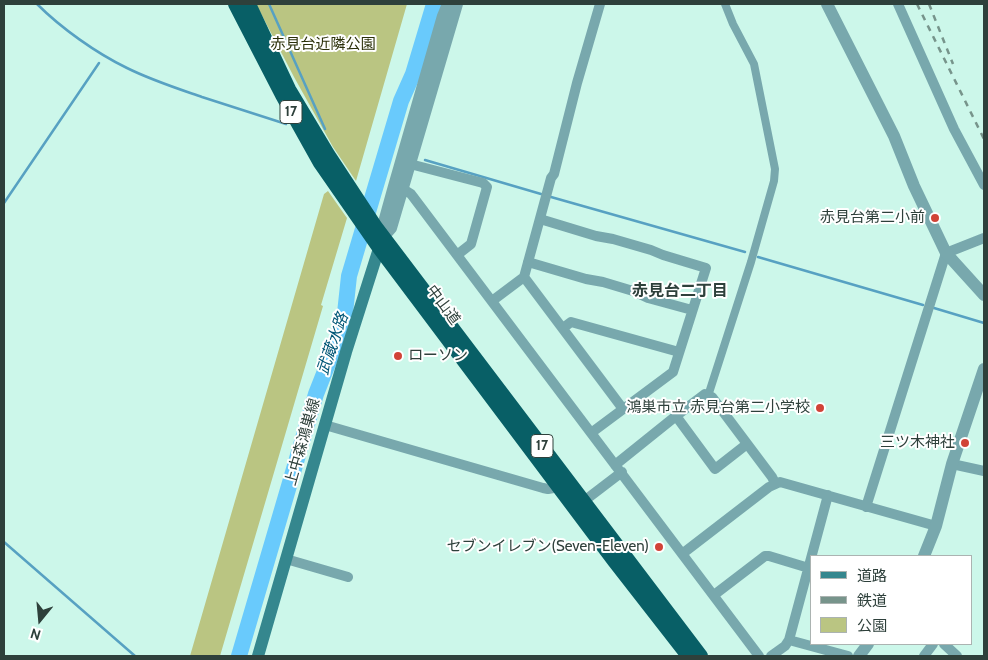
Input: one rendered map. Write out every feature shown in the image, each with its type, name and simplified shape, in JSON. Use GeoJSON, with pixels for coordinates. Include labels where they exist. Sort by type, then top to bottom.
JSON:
{"type":"FeatureCollection","features":[{"type":"Feature","properties":{"kind":"highway","name":"中山道"},"geometry":{"type":"LineString","coordinates":[[235,4],[320,163],[358,209]]}},
{"type":"Feature","properties":{"kind":"highway","name":"中山道"},"geometry":{"type":"LineString","coordinates":[[249,4],[290,89],[358,209],[377,238],[559,487],[688,656]]}},
{"type":"Feature","properties":{"kind":"highway","name":"中山道"},"geometry":{"type":"LineString","coordinates":[[377,238],[584,501],[701,656]]}},
{"type":"Feature","properties":{"kind":"main road","name":"上中森鴻巣線"},"geometry":{"type":"LineString","coordinates":[[258,656],[377,238]]}},
{"type":"Feature","properties":{"kind":"street"},"geometry":{"type":"LineString","coordinates":[[398,187],[448,4]]}},
{"type":"Feature","properties":{"kind":"street"},"geometry":{"type":"LineString","coordinates":[[377,238],[398,187],[410,164],[458,4]]}},
{"type":"Feature","properties":{"kind":"street"},"geometry":{"type":"LineString","coordinates":[[492,301],[524,277],[600,4]]}},
{"type":"Feature","properties":{"kind":"street"},"geometry":{"type":"LineString","coordinates":[[708,396],[751,262],[774,181],[775,169],[754,64],[733,24],[725,4]]}},
{"type":"Feature","properties":{"kind":"street"},"geometry":{"type":"LineString","coordinates":[[827,4],[894,136],[914,186],[946,253],[984,295]]}},
{"type":"Feature","properties":{"kind":"street"},"geometry":{"type":"LineString","coordinates":[[898,4],[954,129],[984,185]]}},
{"type":"Feature","properties":{"kind":"street"},"geometry":{"type":"LineString","coordinates":[[410,164],[483,183],[487,187],[471,244],[457,255]]}},
{"type":"Feature","properties":{"kind":"street"},"geometry":{"type":"LineString","coordinates":[[398,187],[411,194],[760,656]]}},
{"type":"Feature","properties":{"kind":"street"},"geometry":{"type":"LineString","coordinates":[[540,220],[641,247],[706,268],[673,372],[592,433]]}},
{"type":"Feature","properties":{"kind":"street"},"geometry":{"type":"LineString","coordinates":[[946,253],[984,238]]}},
{"type":"Feature","properties":{"kind":"street"},"geometry":{"type":"LineString","coordinates":[[866,507],[946,253]]}},
{"type":"Feature","properties":{"kind":"street"},"geometry":{"type":"LineString","coordinates":[[528,262],[603,282],[633,291],[648,298],[692,310]]}},
{"type":"Feature","properties":{"kind":"street"},"geometry":{"type":"LineString","coordinates":[[524,277],[622,409]]}},
{"type":"Feature","properties":{"kind":"street"},"geometry":{"type":"LineString","coordinates":[[563,328],[571,322],[679,352]]}},
{"type":"Feature","properties":{"kind":"street"},"geometry":{"type":"LineString","coordinates":[[924,555],[936,526],[952,464],[984,369]]}},
{"type":"Feature","properties":{"kind":"street"},"geometry":{"type":"LineString","coordinates":[[584,501],[676,416],[705,394],[712,397],[772,477],[774,483]]}},
{"type":"Feature","properties":{"kind":"street"},"geometry":{"type":"LineString","coordinates":[[676,416],[715,469],[747,444]]}},
{"type":"Feature","properties":{"kind":"street"},"geometry":{"type":"LineString","coordinates":[[325,425],[543,488],[559,487]]}},
{"type":"Feature","properties":{"kind":"street"},"geometry":{"type":"LineString","coordinates":[[952,464],[984,471]]}},
{"type":"Feature","properties":{"kind":"street"},"geometry":{"type":"LineString","coordinates":[[682,554],[774,483],[780,482],[936,526]]}},
{"type":"Feature","properties":{"kind":"street"},"geometry":{"type":"LineString","coordinates":[[813,555],[828,495]]}},
{"type":"Feature","properties":{"kind":"street"},"geometry":{"type":"LineString","coordinates":[[714,595],[765,556],[810,568],[788,640],[785,646],[771,656]]}},
{"type":"Feature","properties":{"kind":"street"},"geometry":{"type":"LineString","coordinates":[[286,559],[348,577]]}},
{"type":"Feature","properties":{"kind":"street"},"geometry":{"type":"LineString","coordinates":[[788,640],[848,656]]}},
{"type":"Feature","properties":{"kind":"street"},"geometry":{"type":"LineString","coordinates":[[859,656],[867,645]]}},
{"type":"Feature","properties":{"kind":"street"},"geometry":{"type":"LineString","coordinates":[[924,656],[932,645]]}},
{"type":"Feature","properties":{"kind":"street"},"geometry":{"type":"LineString","coordinates":[[945,645],[957,656]]}},
{"type":"Feature","properties":{"kind":"green space","name":"赤見台近隣公園"},"geometry":{"type":"Polygon","coordinates":[[[256,4],[407,4],[356,181],[333,147],[256,4]]]}},
{"type":"Feature","properties":{"kind":"green space"},"geometry":{"type":"Polygon","coordinates":[[[328,191],[347,218],[220,656],[190,656],[324,194],[328,191]]]}},
{"type":"Feature","properties":{"kind":"waterway"},"geometry":{"type":"LineString","coordinates":[[37,4],[79,39],[127,68],[173,87],[286,124]]}},
{"type":"Feature","properties":{"kind":"waterway"},"geometry":{"type":"LineString","coordinates":[[269,4],[325,129]]}},
{"type":"Feature","properties":{"kind":"waterway","name":"武蔵水路"},"geometry":{"type":"LineString","coordinates":[[239,656],[316,394],[345,313],[349,276],[401,101],[413,74],[434,4]]}},
{"type":"Feature","properties":{"kind":"waterway"},"geometry":{"type":"LineString","coordinates":[[4,203],[99,63]]}},
{"type":"Feature","properties":{"kind":"waterway"},"geometry":{"type":"LineString","coordinates":[[425,160],[541,194]]}},
{"type":"Feature","properties":{"kind":"waterway"},"geometry":{"type":"LineString","coordinates":[[551,197],[745,252]]}},
{"type":"Feature","properties":{"kind":"waterway"},"geometry":{"type":"LineString","coordinates":[[758,257],[923,305]]}},
{"type":"Feature","properties":{"kind":"waterway"},"geometry":{"type":"LineString","coordinates":[[934,308],[984,323]]}},
{"type":"Feature","properties":{"kind":"waterway"},"geometry":{"type":"LineString","coordinates":[[4,542],[135,656]]}},
{"type":"Feature","properties":{"kind":"railway"},"geometry":{"type":"LineString","coordinates":[[917,4],[984,139]]}},
{"type":"Feature","properties":{"kind":"railway"},"geometry":{"type":"LineString","coordinates":[[929,4],[953,64]]}},
{"type":"Feature","properties":{"kind":"place","name":"赤見台第二小前"},"geometry":{"type":"Point","coordinates":[935,218]}},
{"type":"Feature","properties":{"kind":"place","name":"ローソン"},"geometry":{"type":"Point","coordinates":[398,356]}},
{"type":"Feature","properties":{"kind":"place","name":"鴻巣市立 赤見台第二小学校"},"geometry":{"type":"Point","coordinates":[820,408]}},
{"type":"Feature","properties":{"kind":"place","name":"三ツ木神社"},"geometry":{"type":"Point","coordinates":[965,443]}},
{"type":"Feature","properties":{"kind":"place","name":"セブンイレブン(Seven-Eleven)"},"geometry":{"type":"Point","coordinates":[659,547]}},
{"type":"Feature","properties":{"kind":"district","name":"赤見台二丁目"},"geometry":{"type":"Point","coordinates":[680,291]}}]}
